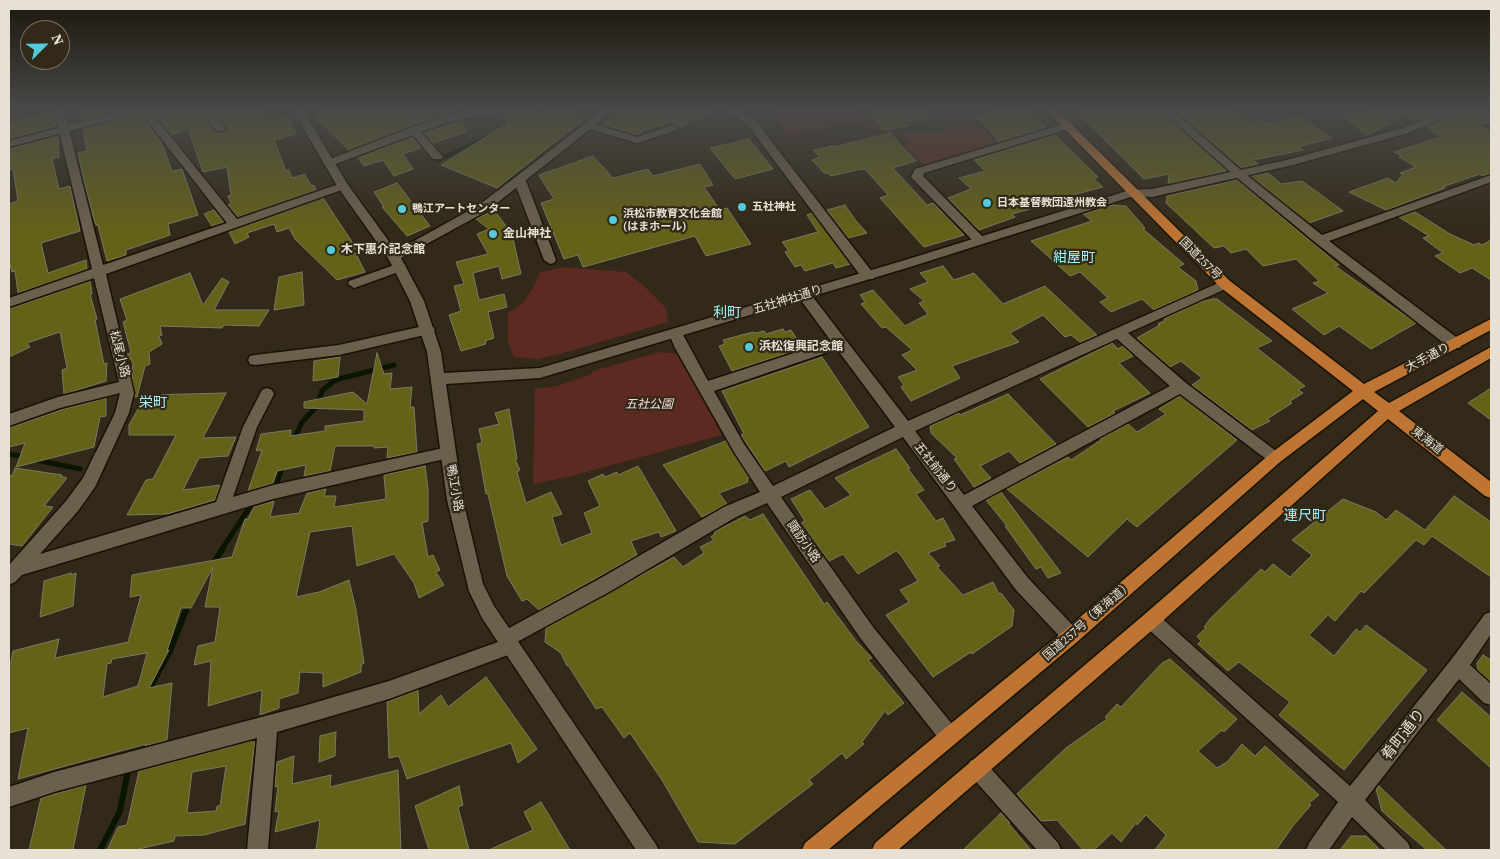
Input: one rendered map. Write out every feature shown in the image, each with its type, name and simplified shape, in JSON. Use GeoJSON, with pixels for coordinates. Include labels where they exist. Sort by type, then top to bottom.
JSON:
{"type":"FeatureCollection","features":[{"type":"Feature","properties":{"kind":"highway","name":"国道257号"},"geometry":{"type":"LineString","coordinates":[[1091,150],[1225,284],[1364,391]]}},
{"type":"Feature","properties":{"kind":"highway","name":"大手通り"},"geometry":{"type":"LineString","coordinates":[[1364,391],[1491,324]]}},
{"type":"Feature","properties":{"kind":"highway","name":"大手通り"},"geometry":{"type":"LineString","coordinates":[[1388,411],[1491,352]]}},
{"type":"Feature","properties":{"kind":"highway","name":"東海道"},"geometry":{"type":"LineString","coordinates":[[1364,391],[1491,491]]}},
{"type":"Feature","properties":{"kind":"highway","name":"国道257号（東海道）"},"geometry":{"type":"LineString","coordinates":[[812,850],[1071,636],[1275,458],[1364,391]]}},
{"type":"Feature","properties":{"kind":"highway"},"geometry":{"type":"LineString","coordinates":[[882,850],[1151,620],[1388,411]]}},
{"type":"Feature","properties":{"kind":"street","name":"松尾小路"},"geometry":{"type":"LineString","coordinates":[[11,573],[72,506],[89,482],[122,413],[125,402],[126,386],[69,150]]}},
{"type":"Feature","properties":{"kind":"street"},"geometry":{"type":"LineString","coordinates":[[176,150],[234,224]]}},
{"type":"Feature","properties":{"kind":"street","name":"鴨江小路"},"geometry":{"type":"LineString","coordinates":[[322,150],[343,186],[397,262],[417,302],[428,330],[434,352],[455,500],[476,585],[488,612],[648,850]]}},
{"type":"Feature","properties":{"kind":"street"},"geometry":{"type":"LineString","coordinates":[[330,163],[363,150]]}},
{"type":"Feature","properties":{"kind":"street"},"geometry":{"type":"LineString","coordinates":[[431,150],[437,157]]}},
{"type":"Feature","properties":{"kind":"street"},"geometry":{"type":"LineString","coordinates":[[354,284],[397,262],[484,208],[559,150]]}},
{"type":"Feature","properties":{"kind":"street"},"geometry":{"type":"LineString","coordinates":[[773,150],[868,276]]}},
{"type":"Feature","properties":{"kind":"street"},"geometry":{"type":"LineString","coordinates":[[980,240],[917,177],[919,171],[988,150]]}},
{"type":"Feature","properties":{"kind":"street"},"geometry":{"type":"LineString","coordinates":[[1212,150],[1320,240],[1455,344]]}},
{"type":"Feature","properties":{"kind":"street","name":"五社神社通り"},"geometry":{"type":"LineString","coordinates":[[437,378],[540,373],[868,276],[1134,192],[1152,193],[1239,174],[1331,150]]}},
{"type":"Feature","properties":{"kind":"street"},"geometry":{"type":"LineString","coordinates":[[1320,240],[1491,178]]}},
{"type":"Feature","properties":{"kind":"street"},"geometry":{"type":"LineString","coordinates":[[520,181],[550,260]]}},
{"type":"Feature","properties":{"kind":"street"},"geometry":{"type":"LineString","coordinates":[[9,303],[343,186]]}},
{"type":"Feature","properties":{"kind":"street"},"geometry":{"type":"LineString","coordinates":[[9,796],[389,690],[510,646],[506,639],[606,585],[730,512],[770,495],[821,468],[1055,360],[1225,284]]}},
{"type":"Feature","properties":{"kind":"street","name":"五社前通り"},"geometry":{"type":"LineString","coordinates":[[804,295],[1022,584],[1071,636]]}},
{"type":"Feature","properties":{"kind":"street"},"geometry":{"type":"LineString","coordinates":[[255,360],[338,350],[428,330]]}},
{"type":"Feature","properties":{"kind":"street"},"geometry":{"type":"LineString","coordinates":[[1119,333],[1181,387],[1275,458]]}},
{"type":"Feature","properties":{"kind":"street","name":"諏訪小路"},"geometry":{"type":"LineString","coordinates":[[676,334],[682,348],[739,448],[770,495],[867,633],[949,736]]}},
{"type":"Feature","properties":{"kind":"street"},"geometry":{"type":"LineString","coordinates":[[705,388],[840,344]]}},
{"type":"Feature","properties":{"kind":"street"},"geometry":{"type":"LineString","coordinates":[[9,420],[58,403],[126,386]]}},
{"type":"Feature","properties":{"kind":"street"},"geometry":{"type":"LineString","coordinates":[[962,503],[1181,387]]}},
{"type":"Feature","properties":{"kind":"street"},"geometry":{"type":"LineString","coordinates":[[222,507],[250,427],[267,394]]}},
{"type":"Feature","properties":{"kind":"street"},"geometry":{"type":"LineString","coordinates":[[11,573],[281,490],[448,453]]}},
{"type":"Feature","properties":{"kind":"street"},"geometry":{"type":"LineString","coordinates":[[1151,620],[1352,801],[1401,850]]}},
{"type":"Feature","properties":{"kind":"street","name":"肴町通り"},"geometry":{"type":"LineString","coordinates":[[1316,850],[1458,666],[1491,620]]}},
{"type":"Feature","properties":{"kind":"street"},"geometry":{"type":"LineString","coordinates":[[1458,666],[1491,696]]}},
{"type":"Feature","properties":{"kind":"street"},"geometry":{"type":"LineString","coordinates":[[258,850],[268,725]]}},
{"type":"Feature","properties":{"kind":"street"},"geometry":{"type":"LineString","coordinates":[[977,768],[1051,850]]}},
{"type":"Feature","properties":{"kind":"green space"},"geometry":{"type":"Polygon","coordinates":[[[908,150],[972,150],[924,165],[908,150]]]}},
{"type":"Feature","properties":{"kind":"green space"},"geometry":{"type":"Polygon","coordinates":[[[564,267],[626,272],[642,284],[666,308],[668,322],[538,359],[514,357],[508,342],[508,313],[523,303],[535,284],[539,273],[564,267]]]}},
{"type":"Feature","properties":{"kind":"green space","name":"五社公園"},"geometry":{"type":"Polygon","coordinates":[[[660,352],[679,354],[722,435],[572,476],[533,484],[535,389],[557,386],[591,374],[593,371],[660,352]]]}},
{"type":"Feature","properties":{"kind":"building"},"geometry":{"type":"Polygon","coordinates":[[[9,150],[59,150],[59,157],[52,159],[59,189],[70,186],[80,231],[41,243],[48,273],[86,260],[87,269],[18,293],[15,271],[12,272],[9,261],[9,204],[18,201],[13,169],[9,170],[9,150]]]}},
{"type":"Feature","properties":{"kind":"building"},"geometry":{"type":"Polygon","coordinates":[[[164,150],[172,171],[182,169],[198,215],[168,224],[170,235],[126,250],[126,255],[107,261],[98,225],[96,225],[93,216],[78,153],[87,151],[164,150]]]}},
{"type":"Feature","properties":{"kind":"building"},"geometry":{"type":"Polygon","coordinates":[[[195,150],[278,150],[286,171],[289,170],[292,178],[305,174],[311,186],[314,185],[316,190],[238,217],[228,205],[231,203],[228,196],[231,195],[227,167],[203,172],[195,150]]]}},
{"type":"Feature","properties":{"kind":"building"},"geometry":{"type":"Polygon","coordinates":[[[378,150],[415,150],[403,154],[413,169],[394,176],[383,160],[364,166],[358,158],[378,150]]]}},
{"type":"Feature","properties":{"kind":"building"},"geometry":{"type":"Polygon","coordinates":[[[465,150],[545,150],[497,188],[441,165],[465,150]]]}},
{"type":"Feature","properties":{"kind":"building"},"geometry":{"type":"Polygon","coordinates":[[[712,150],[758,150],[773,169],[735,179],[712,150]]]}},
{"type":"Feature","properties":{"kind":"building"},"geometry":{"type":"Polygon","coordinates":[[[813,150],[906,150],[916,161],[893,168],[927,205],[933,203],[964,235],[924,247],[880,198],[888,195],[866,170],[861,169],[831,176],[828,173],[824,173],[812,160],[820,157],[813,150]]]}},
{"type":"Feature","properties":{"kind":"building"},"geometry":{"type":"Polygon","coordinates":[[[1006,150],[1070,150],[1098,177],[1094,179],[1103,187],[1062,198],[1088,201],[1072,206],[1060,198],[1027,207],[1030,209],[1012,214],[1015,217],[979,230],[948,198],[971,189],[959,178],[985,171],[974,160],[1006,150]]]}},
{"type":"Feature","properties":{"kind":"building"},"geometry":{"type":"Polygon","coordinates":[[[1115,150],[1204,150],[1227,171],[1168,184],[1169,174],[1144,179],[1115,150]]]}},
{"type":"Feature","properties":{"kind":"building"},"geometry":{"type":"Polygon","coordinates":[[[1221,150],[1303,150],[1253,160],[1258,164],[1241,168],[1221,150]]]}},
{"type":"Feature","properties":{"kind":"building"},"geometry":{"type":"Polygon","coordinates":[[[1400,150],[1491,150],[1491,173],[1482,176],[1480,174],[1442,187],[1445,188],[1386,210],[1349,192],[1388,178],[1396,183],[1403,174],[1400,173],[1416,167],[1394,152],[1400,150]]]}},
{"type":"Feature","properties":{"kind":"building","name":"浜松市教育文化会館 (はまホール)"},"geometry":{"type":"Polygon","coordinates":[[[593,156],[613,178],[648,169],[653,176],[700,164],[713,185],[704,187],[720,210],[727,208],[751,244],[706,256],[695,236],[583,267],[578,255],[564,259],[541,203],[554,199],[539,175],[593,156]]]}},
{"type":"Feature","properties":{"kind":"building"},"geometry":{"type":"Polygon","coordinates":[[[1268,173],[1281,184],[1302,181],[1343,211],[1309,223],[1251,176],[1268,173]]]}},
{"type":"Feature","properties":{"kind":"building"},"geometry":{"type":"Polygon","coordinates":[[[1237,180],[1339,265],[1335,266],[1416,323],[1371,349],[1339,326],[1324,335],[1292,309],[1328,293],[1313,283],[1319,281],[1296,259],[1263,266],[1246,249],[1231,253],[1224,246],[1214,248],[1166,203],[1167,196],[1237,180]]]}},
{"type":"Feature","properties":{"kind":"building"},"geometry":{"type":"Polygon","coordinates":[[[397,183],[430,226],[407,236],[382,207],[384,207],[374,192],[397,183]]]}},
{"type":"Feature","properties":{"kind":"building"},"geometry":{"type":"Polygon","coordinates":[[[323,198],[356,248],[352,251],[356,254],[365,272],[337,280],[295,239],[289,228],[277,232],[274,224],[247,233],[249,237],[235,244],[229,232],[323,198]]]}},
{"type":"Feature","properties":{"kind":"building"},"geometry":{"type":"Polygon","coordinates":[[[845,205],[867,233],[848,238],[827,210],[845,205]]]}},
{"type":"Feature","properties":{"kind":"building"},"geometry":{"type":"Polygon","coordinates":[[[1113,205],[1126,206],[1145,228],[1143,229],[1184,264],[1178,267],[1196,281],[1198,290],[1154,310],[1142,299],[1111,312],[1100,302],[1108,298],[1080,272],[1070,276],[1031,241],[1092,221],[1083,214],[1113,205]]]}},
{"type":"Feature","properties":{"kind":"building"},"geometry":{"type":"Polygon","coordinates":[[[214,210],[224,222],[212,226],[204,214],[214,210]]]}},
{"type":"Feature","properties":{"kind":"building"},"geometry":{"type":"Polygon","coordinates":[[[494,210],[512,234],[521,274],[502,279],[499,266],[473,273],[479,300],[504,294],[507,307],[488,312],[494,338],[485,341],[486,344],[461,351],[449,315],[461,311],[454,286],[464,284],[456,262],[488,254],[477,234],[489,229],[476,219],[494,210]]]}},
{"type":"Feature","properties":{"kind":"building"},"geometry":{"type":"Polygon","coordinates":[[[1415,212],[1450,234],[1474,245],[1479,243],[1482,245],[1491,240],[1491,280],[1472,268],[1460,273],[1435,256],[1443,253],[1423,238],[1429,236],[1399,217],[1415,212]]]}},
{"type":"Feature","properties":{"kind":"building"},"geometry":{"type":"Polygon","coordinates":[[[812,213],[850,264],[836,268],[833,263],[805,271],[801,265],[795,267],[785,252],[789,251],[782,242],[818,232],[807,215],[812,213]]]}},
{"type":"Feature","properties":{"kind":"building"},"geometry":{"type":"Polygon","coordinates":[[[943,266],[954,280],[974,273],[1003,304],[1045,286],[1097,335],[1080,342],[1071,335],[1065,337],[1043,315],[1010,333],[1019,342],[952,366],[960,378],[911,401],[901,387],[904,385],[898,377],[917,370],[902,355],[912,350],[886,327],[882,328],[861,304],[865,302],[860,295],[873,290],[905,326],[928,314],[919,303],[924,301],[910,289],[928,282],[920,273],[943,266]]]}},
{"type":"Feature","properties":{"kind":"building"},"geometry":{"type":"Polygon","coordinates":[[[302,272],[304,305],[274,310],[279,277],[302,272]]]}},
{"type":"Feature","properties":{"kind":"building"},"geometry":{"type":"Polygon","coordinates":[[[190,273],[203,305],[222,278],[229,282],[214,310],[269,310],[259,326],[224,325],[222,328],[160,326],[162,335],[159,336],[162,344],[149,352],[150,364],[145,366],[137,397],[135,397],[132,377],[133,363],[127,354],[131,353],[123,322],[127,320],[120,299],[190,273]]]}},
{"type":"Feature","properties":{"kind":"building"},"geometry":{"type":"Polygon","coordinates":[[[90,281],[92,294],[90,294],[97,319],[95,320],[104,364],[107,363],[106,381],[64,394],[62,370],[67,368],[60,332],[27,343],[30,347],[9,357],[9,309],[90,281]]]}},
{"type":"Feature","properties":{"kind":"building"},"geometry":{"type":"Polygon","coordinates":[[[1217,299],[1272,341],[1257,348],[1305,386],[1298,390],[1303,393],[1290,401],[1292,403],[1267,419],[1270,421],[1252,430],[1192,385],[1202,378],[1181,361],[1170,367],[1137,338],[1160,325],[1158,324],[1166,320],[1164,319],[1200,302],[1217,299]]]}},
{"type":"Feature","properties":{"kind":"building"},"geometry":{"type":"Polygon","coordinates":[[[783,329],[785,332],[791,330],[803,348],[732,371],[719,346],[725,344],[723,340],[753,332],[764,331],[766,334],[783,329]]]}},
{"type":"Feature","properties":{"kind":"building"},"geometry":{"type":"Polygon","coordinates":[[[1112,343],[1118,349],[1123,346],[1133,356],[1119,363],[1150,393],[1113,411],[1115,413],[1088,427],[1040,379],[1112,343]]]}},
{"type":"Feature","properties":{"kind":"building"},"geometry":{"type":"Polygon","coordinates":[[[377,353],[384,374],[392,373],[390,389],[412,387],[410,407],[414,407],[417,452],[387,458],[388,447],[335,446],[330,471],[304,476],[306,465],[277,471],[273,483],[248,491],[262,450],[256,451],[261,434],[291,430],[290,436],[325,431],[325,426],[364,421],[364,410],[304,408],[304,402],[353,392],[367,404],[377,353]]]}},
{"type":"Feature","properties":{"kind":"building"},"geometry":{"type":"Polygon","coordinates":[[[340,357],[338,377],[313,381],[314,361],[340,357]]]}},
{"type":"Feature","properties":{"kind":"building"},"geometry":{"type":"Polygon","coordinates":[[[822,357],[869,427],[789,467],[786,461],[765,471],[741,435],[744,434],[722,391],[822,357]]]}},
{"type":"Feature","properties":{"kind":"building"},"geometry":{"type":"Polygon","coordinates":[[[1491,388],[1491,420],[1468,403],[1491,388]]]}},
{"type":"Feature","properties":{"kind":"building"},"geometry":{"type":"Polygon","coordinates":[[[226,393],[203,438],[236,437],[228,456],[199,458],[183,490],[220,485],[215,500],[167,514],[127,515],[146,480],[153,479],[176,435],[129,435],[129,425],[146,395],[226,393]]]}},
{"type":"Feature","properties":{"kind":"building"},"geometry":{"type":"Polygon","coordinates":[[[1008,394],[1056,444],[1020,463],[1009,451],[980,466],[991,478],[974,487],[954,459],[957,458],[931,433],[930,426],[1008,394]]]}},
{"type":"Feature","properties":{"kind":"building"},"geometry":{"type":"Polygon","coordinates":[[[1180,396],[1237,440],[1137,527],[1127,519],[1088,557],[1007,489],[1068,457],[1071,460],[1100,439],[1128,424],[1137,432],[1166,414],[1159,409],[1180,396]]]}},
{"type":"Feature","properties":{"kind":"building"},"geometry":{"type":"Polygon","coordinates":[[[106,398],[106,416],[100,417],[94,447],[16,467],[25,443],[9,447],[9,428],[61,410],[106,398]]]}},
{"type":"Feature","properties":{"kind":"building"},"geometry":{"type":"Polygon","coordinates":[[[509,409],[517,459],[515,459],[520,470],[517,472],[526,503],[551,492],[562,514],[552,517],[561,545],[592,533],[584,513],[600,506],[588,481],[603,474],[605,477],[617,472],[618,475],[638,466],[676,531],[661,537],[659,532],[631,541],[637,555],[539,610],[527,599],[522,601],[507,576],[488,494],[486,494],[477,444],[482,443],[479,429],[499,424],[495,413],[509,409]]]}},
{"type":"Feature","properties":{"kind":"building"},"geometry":{"type":"Polygon","coordinates":[[[726,441],[749,478],[747,479],[748,482],[719,493],[727,504],[702,517],[663,465],[726,441]]]}},
{"type":"Feature","properties":{"kind":"building"},"geometry":{"type":"Polygon","coordinates":[[[896,449],[924,490],[916,494],[936,521],[943,518],[955,540],[944,543],[946,546],[928,553],[940,566],[937,567],[963,595],[993,582],[999,594],[1001,593],[1014,610],[1012,626],[972,654],[971,652],[933,677],[886,615],[909,602],[900,590],[918,581],[900,554],[896,551],[858,574],[843,554],[829,561],[801,523],[805,521],[791,499],[810,490],[825,509],[851,495],[835,478],[896,449]]]}},
{"type":"Feature","properties":{"kind":"building"},"geometry":{"type":"Polygon","coordinates":[[[425,466],[428,489],[428,521],[422,523],[428,557],[433,555],[440,570],[436,572],[444,585],[419,598],[414,583],[394,554],[357,566],[352,526],[310,532],[296,597],[319,592],[349,580],[356,610],[364,663],[361,665],[361,672],[323,687],[323,673],[300,672],[298,693],[279,699],[279,708],[260,715],[262,690],[208,706],[211,661],[194,665],[198,646],[215,642],[220,607],[205,607],[213,567],[191,608],[181,608],[167,651],[169,650],[149,688],[172,683],[167,740],[18,779],[28,728],[9,733],[9,662],[11,662],[13,651],[59,639],[55,658],[128,642],[141,595],[130,597],[132,575],[232,557],[245,519],[248,519],[254,507],[274,501],[270,517],[299,513],[307,493],[326,489],[324,496],[336,496],[334,507],[386,499],[384,475],[425,466]],[[147,653],[112,659],[111,663],[107,664],[103,697],[138,686],[147,653]]]}},
{"type":"Feature","properties":{"kind":"building"},"geometry":{"type":"Polygon","coordinates":[[[15,468],[62,475],[60,476],[67,478],[44,506],[53,507],[22,546],[9,544],[9,475],[12,476],[15,468]]]}},
{"type":"Feature","properties":{"kind":"building"},"geometry":{"type":"Polygon","coordinates":[[[1001,492],[1061,573],[1048,578],[1041,567],[1036,569],[1005,526],[1007,526],[986,500],[1001,492]]]}},
{"type":"Feature","properties":{"kind":"building"},"geometry":{"type":"Polygon","coordinates":[[[1454,496],[1491,522],[1491,577],[1432,536],[1424,545],[1416,540],[1364,593],[1361,591],[1335,621],[1328,615],[1309,635],[1334,656],[1356,629],[1360,632],[1366,625],[1427,670],[1344,770],[1279,715],[1290,702],[1239,662],[1228,671],[1198,644],[1201,641],[1197,636],[1206,628],[1204,627],[1211,618],[1261,569],[1265,572],[1273,564],[1290,577],[1312,555],[1292,540],[1343,499],[1376,512],[1386,520],[1396,510],[1425,530],[1454,496]]]}},
{"type":"Feature","properties":{"kind":"building"},"geometry":{"type":"Polygon","coordinates":[[[763,514],[824,604],[827,602],[856,641],[872,658],[868,660],[904,703],[888,715],[885,711],[862,742],[864,744],[846,759],[842,753],[809,780],[813,784],[735,844],[698,842],[662,780],[630,733],[624,738],[602,707],[596,709],[567,666],[561,653],[545,642],[546,628],[674,557],[683,567],[704,553],[700,547],[714,540],[711,537],[715,534],[714,532],[745,516],[750,520],[763,514]]]}},
{"type":"Feature","properties":{"kind":"building"},"geometry":{"type":"Polygon","coordinates":[[[71,573],[71,575],[76,573],[73,606],[40,617],[44,581],[71,573]]]}},
{"type":"Feature","properties":{"kind":"building"},"geometry":{"type":"Polygon","coordinates":[[[1483,655],[1491,660],[1491,682],[1478,670],[1477,663],[1483,655]]]}},
{"type":"Feature","properties":{"kind":"building"},"geometry":{"type":"Polygon","coordinates":[[[1170,659],[1237,719],[1224,732],[1222,730],[1198,751],[1217,768],[1227,762],[1242,744],[1255,756],[1265,746],[1319,795],[1309,803],[1311,805],[1276,850],[1155,850],[1166,835],[1146,815],[1137,825],[1136,823],[1121,842],[1112,833],[1094,850],[1083,850],[1057,820],[1041,821],[1017,794],[1066,748],[1107,719],[1105,717],[1117,704],[1121,707],[1162,663],[1170,659]]]}},
{"type":"Feature","properties":{"kind":"building"},"geometry":{"type":"Polygon","coordinates":[[[486,677],[537,749],[518,763],[511,743],[407,779],[399,756],[389,758],[387,702],[418,690],[419,714],[441,695],[448,707],[486,677]]]}},
{"type":"Feature","properties":{"kind":"building"},"geometry":{"type":"Polygon","coordinates":[[[1462,692],[1491,717],[1491,768],[1437,720],[1462,692]]]}},
{"type":"Feature","properties":{"kind":"building"},"geometry":{"type":"Polygon","coordinates":[[[336,732],[335,756],[319,762],[320,736],[336,732]]]}},
{"type":"Feature","properties":{"kind":"building"},"geometry":{"type":"Polygon","coordinates":[[[255,740],[245,824],[204,835],[175,836],[174,841],[134,850],[107,850],[118,827],[127,825],[139,771],[255,740]],[[226,766],[192,772],[187,813],[216,811],[217,806],[220,806],[226,766]]]}},
{"type":"Feature","properties":{"kind":"building"},"geometry":{"type":"Polygon","coordinates":[[[294,756],[292,784],[331,775],[330,787],[398,770],[401,850],[316,850],[320,820],[275,832],[279,811],[275,812],[278,786],[275,787],[277,762],[294,756]]]}},
{"type":"Feature","properties":{"kind":"building"},"geometry":{"type":"Polygon","coordinates":[[[86,785],[73,850],[29,850],[41,798],[86,785]]]}},
{"type":"Feature","properties":{"kind":"building"},"geometry":{"type":"Polygon","coordinates":[[[459,786],[463,805],[458,807],[469,850],[429,850],[415,806],[459,786]]]}},
{"type":"Feature","properties":{"kind":"building"},"geometry":{"type":"Polygon","coordinates":[[[1379,786],[1446,850],[1427,850],[1382,811],[1376,789],[1379,786]]]}},
{"type":"Feature","properties":{"kind":"building"},"geometry":{"type":"Polygon","coordinates":[[[541,802],[570,850],[489,850],[533,830],[524,812],[541,802]]]}},
{"type":"Feature","properties":{"kind":"building"},"geometry":{"type":"Polygon","coordinates":[[[1001,813],[1031,850],[963,850],[1001,813]]]}},
{"type":"Feature","properties":{"kind":"building"},"geometry":{"type":"Polygon","coordinates":[[[1351,836],[1366,836],[1380,850],[1340,850],[1351,836]]]}},
{"type":"Feature","properties":{"kind":"waterway"},"geometry":{"type":"LineString","coordinates":[[438,160],[459,150]]}},
{"type":"Feature","properties":{"kind":"waterway"},"geometry":{"type":"LineString","coordinates":[[293,441],[302,422],[317,406],[322,391],[335,380],[394,365]]}},
{"type":"Feature","properties":{"kind":"waterway"},"geometry":{"type":"LineString","coordinates":[[9,454],[25,457]]}},
{"type":"Feature","properties":{"kind":"waterway"},"geometry":{"type":"LineString","coordinates":[[36,460],[80,469]]}},
{"type":"Feature","properties":{"kind":"waterway"},"geometry":{"type":"LineString","coordinates":[[272,489],[275,488],[283,466]]}},
{"type":"Feature","properties":{"kind":"waterway"},"geometry":{"type":"LineString","coordinates":[[222,549],[253,502]]}},
{"type":"Feature","properties":{"kind":"waterway"},"geometry":{"type":"LineString","coordinates":[[213,564],[223,548]]}},
{"type":"Feature","properties":{"kind":"waterway"},"geometry":{"type":"LineString","coordinates":[[147,693],[170,651],[189,603]]}},
{"type":"Feature","properties":{"kind":"waterway"},"geometry":{"type":"LineString","coordinates":[[100,850],[120,811],[129,766]]}},
{"type":"Feature","properties":{"kind":"place","name":"日本基督教団遠州教会"},"geometry":{"type":"Point","coordinates":[987,203]}},
{"type":"Feature","properties":{"kind":"place","name":"五社神社"},"geometry":{"type":"Point","coordinates":[742,207]}},
{"type":"Feature","properties":{"kind":"place","name":"鴨江アートセンター"},"geometry":{"type":"Point","coordinates":[402,209]}},
{"type":"Feature","properties":{"kind":"place","name":"浜松市教育文化会館 (はまホール)"},"geometry":{"type":"Point","coordinates":[613,220]}},
{"type":"Feature","properties":{"kind":"place","name":"金山神社"},"geometry":{"type":"Point","coordinates":[493,234]}},
{"type":"Feature","properties":{"kind":"place","name":"木下惠介記念館"},"geometry":{"type":"Point","coordinates":[331,250]}},
{"type":"Feature","properties":{"kind":"place","name":"浜松復興記念館"},"geometry":{"type":"Point","coordinates":[749,347]}},
{"type":"Feature","properties":{"kind":"district","name":"紺屋町"},"geometry":{"type":"Point","coordinates":[1074,258]}},
{"type":"Feature","properties":{"kind":"district","name":"利町"},"geometry":{"type":"Point","coordinates":[727,313]}},
{"type":"Feature","properties":{"kind":"district","name":"栄町"},"geometry":{"type":"Point","coordinates":[153,403]}},
{"type":"Feature","properties":{"kind":"district","name":"連尺町"},"geometry":{"type":"Point","coordinates":[1305,516]}}]}
